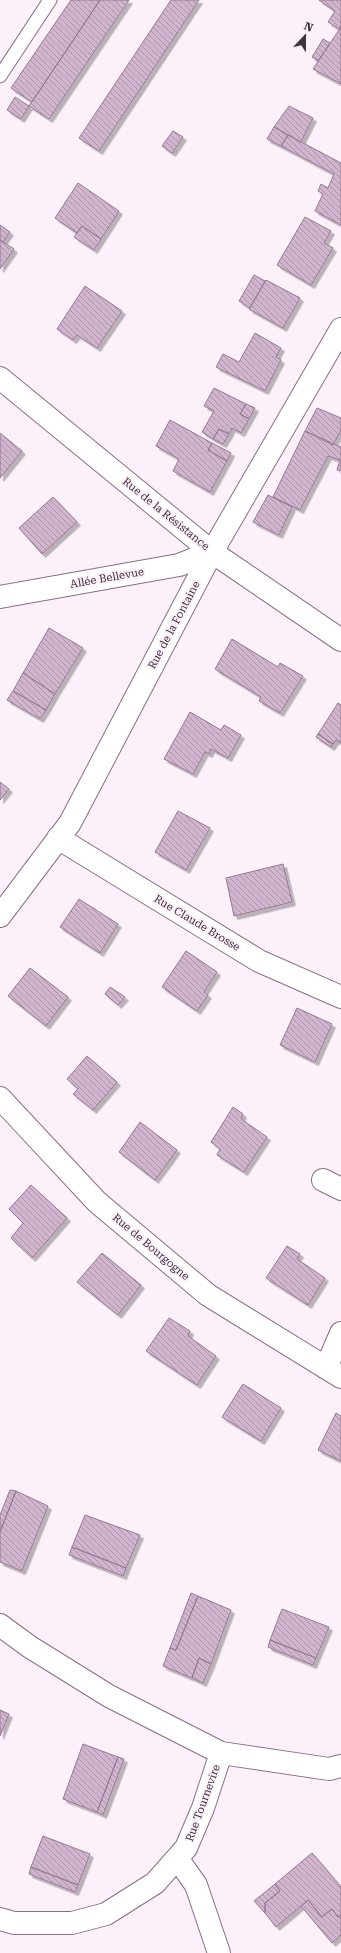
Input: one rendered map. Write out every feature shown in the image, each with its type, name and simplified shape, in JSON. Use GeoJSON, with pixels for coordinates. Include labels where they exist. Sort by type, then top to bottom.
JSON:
{"type":"FeatureCollection","features":[{"type":"Feature","properties":{"kind":"street","name":"Rue de la Fontaine"},"geometry":{"type":"LineString","coordinates":[[0,916],[73,816],[212,552],[341,329]]}},
{"type":"Feature","properties":{"kind":"street","name":"Rue de la Résistance"},"geometry":{"type":"LineString","coordinates":[[0,378],[212,552],[341,640]]}},
{"type":"Feature","properties":{"kind":"street","name":"Allée Bellevue"},"geometry":{"type":"LineString","coordinates":[[0,597],[178,565],[212,552]]}},
{"type":"Feature","properties":{"kind":"street","name":"Rue Claude Brosse"},"geometry":{"type":"LineString","coordinates":[[58,838],[259,961],[341,998]]}},
{"type":"Feature","properties":{"kind":"street","name":"Rue de Bourgogne"},"geometry":{"type":"LineString","coordinates":[[0,1098],[97,1202],[208,1295],[333,1372],[341,1333]]}},
{"type":"Feature","properties":{"kind":"street","name":"Rue Tournevire"},"geometry":{"type":"LineString","coordinates":[[0,1625],[30,1647],[108,1696],[221,1752],[203,1808],[186,1848],[155,1883],[106,1914],[72,1923],[14,1923],[0,1919]]}},
{"type":"Feature","properties":{"kind":"street"},"geometry":{"type":"LineString","coordinates":[[221,1752],[329,1769],[341,1766]]}},
{"type":"Feature","properties":{"kind":"street"},"geometry":{"type":"LineString","coordinates":[[177,1858],[196,1885],[219,1953]]}},
{"type":"Feature","properties":{"kind":"lane"},"geometry":{"type":"LineString","coordinates":[[0,76],[50,0]]}},
{"type":"Feature","properties":{"kind":"building"},"geometry":{"type":"Polygon","coordinates":[[[71,0],[100,0],[32,102],[11,88],[71,0]]]}},
{"type":"Feature","properties":{"kind":"building"},"geometry":{"type":"Polygon","coordinates":[[[100,0],[129,0],[49,119],[29,106],[100,0]]]}},
{"type":"Feature","properties":{"kind":"building"},"geometry":{"type":"Polygon","coordinates":[[[171,0],[199,0],[99,151],[79,138],[171,0]]]}},
{"type":"Feature","properties":{"kind":"building"},"geometry":{"type":"Polygon","coordinates":[[[319,0],[341,0],[341,26],[339,29],[328,22],[335,11],[319,0]]]}},
{"type":"Feature","properties":{"kind":"building"},"geometry":{"type":"Polygon","coordinates":[[[341,27],[341,84],[313,69],[341,27]]]}},
{"type":"Feature","properties":{"kind":"building"},"geometry":{"type":"Polygon","coordinates":[[[323,39],[330,43],[318,61],[312,57],[323,39]]]}},
{"type":"Feature","properties":{"kind":"building"},"geometry":{"type":"Polygon","coordinates":[[[15,97],[29,106],[21,119],[7,110],[15,97]]]}},
{"type":"Feature","properties":{"kind":"building"},"geometry":{"type":"Polygon","coordinates":[[[289,106],[313,118],[301,142],[274,127],[289,106]]]}},
{"type":"Feature","properties":{"kind":"building"},"geometry":{"type":"Polygon","coordinates":[[[274,127],[288,135],[281,146],[267,139],[274,127]]]}},
{"type":"Feature","properties":{"kind":"building"},"geometry":{"type":"Polygon","coordinates":[[[173,131],[183,137],[172,153],[162,146],[173,131]]]}},
{"type":"Feature","properties":{"kind":"building"},"geometry":{"type":"Polygon","coordinates":[[[288,135],[341,163],[341,225],[315,211],[323,194],[318,191],[321,184],[328,188],[334,174],[281,146],[288,135]]]}},
{"type":"Feature","properties":{"kind":"building"},"geometry":{"type":"Polygon","coordinates":[[[78,183],[119,211],[101,239],[82,226],[77,233],[55,218],[78,183]]]}},
{"type":"Feature","properties":{"kind":"building"},"geometry":{"type":"Polygon","coordinates":[[[305,217],[331,231],[324,243],[333,248],[311,285],[277,265],[305,217]]]}},
{"type":"Feature","properties":{"kind":"building"},"geometry":{"type":"Polygon","coordinates":[[[0,225],[10,232],[3,242],[0,240],[0,225]]]}},
{"type":"Feature","properties":{"kind":"building"},"geometry":{"type":"Polygon","coordinates":[[[82,226],[101,239],[94,250],[74,237],[82,226]]]}},
{"type":"Feature","properties":{"kind":"building"},"geometry":{"type":"Polygon","coordinates":[[[0,240],[14,249],[0,269],[0,240]]]}},
{"type":"Feature","properties":{"kind":"building"},"geometry":{"type":"Polygon","coordinates":[[[254,275],[265,281],[250,308],[239,301],[254,275]]]}},
{"type":"Feature","properties":{"kind":"building"},"geometry":{"type":"Polygon","coordinates":[[[266,280],[300,298],[283,328],[249,309],[266,280]]]}},
{"type":"Feature","properties":{"kind":"building"},"geometry":{"type":"Polygon","coordinates":[[[85,286],[122,311],[97,348],[77,335],[73,340],[57,329],[85,286]]]}},
{"type":"Feature","properties":{"kind":"building"},"geometry":{"type":"Polygon","coordinates":[[[255,333],[281,348],[276,357],[281,360],[265,391],[216,367],[223,354],[239,362],[255,333]]]}},
{"type":"Feature","properties":{"kind":"building"},"geometry":{"type":"Polygon","coordinates":[[[214,388],[246,404],[240,414],[249,419],[241,433],[232,428],[229,434],[219,429],[213,439],[202,432],[214,411],[204,406],[214,388]]]}},
{"type":"Feature","properties":{"kind":"building"},"geometry":{"type":"Polygon","coordinates":[[[246,404],[255,408],[249,419],[240,414],[246,404]]]}},
{"type":"Feature","properties":{"kind":"building"},"geometry":{"type":"Polygon","coordinates":[[[317,408],[341,418],[341,430],[333,445],[305,431],[317,408]]]}},
{"type":"Feature","properties":{"kind":"building"},"geometry":{"type":"Polygon","coordinates":[[[170,420],[212,443],[208,450],[227,461],[210,492],[173,471],[179,459],[156,446],[170,420]]]}},
{"type":"Feature","properties":{"kind":"building"},"geometry":{"type":"Polygon","coordinates":[[[219,429],[229,434],[223,444],[213,439],[219,429]]]}},
{"type":"Feature","properties":{"kind":"building"},"geometry":{"type":"Polygon","coordinates":[[[305,431],[341,447],[341,471],[337,470],[340,460],[328,456],[300,510],[273,497],[305,431]]]}},
{"type":"Feature","properties":{"kind":"building"},"geometry":{"type":"Polygon","coordinates":[[[0,433],[22,451],[0,478],[0,433]]]}},
{"type":"Feature","properties":{"kind":"building"},"geometry":{"type":"Polygon","coordinates":[[[212,443],[231,453],[227,461],[208,450],[212,443]]]}},
{"type":"Feature","properties":{"kind":"building"},"geometry":{"type":"Polygon","coordinates":[[[268,495],[292,507],[279,535],[253,522],[268,495]]]}},
{"type":"Feature","properties":{"kind":"building"},"geometry":{"type":"Polygon","coordinates":[[[53,497],[77,522],[42,554],[19,528],[53,497]]]}},
{"type":"Feature","properties":{"kind":"building"},"geometry":{"type":"Polygon","coordinates":[[[49,628],[83,648],[55,694],[23,673],[49,628]]]}},
{"type":"Feature","properties":{"kind":"building"},"geometry":{"type":"Polygon","coordinates":[[[232,639],[278,667],[280,663],[303,676],[280,713],[259,701],[261,697],[215,669],[232,639]]]}},
{"type":"Feature","properties":{"kind":"building"},"geometry":{"type":"Polygon","coordinates":[[[23,673],[55,694],[46,710],[13,691],[23,673]]]}},
{"type":"Feature","properties":{"kind":"building"},"geometry":{"type":"Polygon","coordinates":[[[13,691],[46,710],[40,719],[7,700],[13,691]]]}},
{"type":"Feature","properties":{"kind":"building"},"geometry":{"type":"Polygon","coordinates":[[[338,703],[341,705],[341,743],[336,740],[333,744],[318,734],[338,703]]]}},
{"type":"Feature","properties":{"kind":"building"},"geometry":{"type":"Polygon","coordinates":[[[190,712],[221,730],[224,725],[241,735],[228,758],[211,749],[209,754],[205,752],[193,774],[164,759],[190,712]]]}},
{"type":"Feature","properties":{"kind":"building"},"geometry":{"type":"Polygon","coordinates":[[[318,734],[333,744],[331,747],[316,737],[318,734]]]}},
{"type":"Feature","properties":{"kind":"building"},"geometry":{"type":"Polygon","coordinates":[[[0,782],[9,789],[0,800],[0,782]]]}},
{"type":"Feature","properties":{"kind":"building"},"geometry":{"type":"Polygon","coordinates":[[[178,811],[210,828],[186,870],[155,852],[178,811]]]}},
{"type":"Feature","properties":{"kind":"building"},"geometry":{"type":"Polygon","coordinates":[[[283,864],[292,902],[234,916],[226,878],[283,864]]]}},
{"type":"Feature","properties":{"kind":"building"},"geometry":{"type":"Polygon","coordinates":[[[79,899],[118,924],[100,953],[60,927],[79,899]]]}},
{"type":"Feature","properties":{"kind":"building"},"geometry":{"type":"Polygon","coordinates":[[[186,951],[217,972],[204,992],[208,995],[197,1011],[162,987],[186,951]]]}},
{"type":"Feature","properties":{"kind":"building"},"geometry":{"type":"Polygon","coordinates":[[[30,968],[68,997],[46,1026],[8,996],[30,968]]]}},
{"type":"Feature","properties":{"kind":"building"},"geometry":{"type":"Polygon","coordinates":[[[110,987],[125,997],[118,1005],[105,994],[110,987]]]}},
{"type":"Feature","properties":{"kind":"building"},"geometry":{"type":"Polygon","coordinates":[[[297,1008],[332,1024],[315,1062],[280,1045],[297,1008]]]}},
{"type":"Feature","properties":{"kind":"building"},"geometry":{"type":"Polygon","coordinates":[[[87,1056],[117,1082],[93,1110],[73,1094],[78,1089],[67,1079],[87,1056]]]}},
{"type":"Feature","properties":{"kind":"building"},"geometry":{"type":"Polygon","coordinates":[[[233,1107],[243,1114],[241,1119],[267,1137],[244,1172],[217,1155],[220,1149],[211,1142],[233,1107]]]}},
{"type":"Feature","properties":{"kind":"building"},"geometry":{"type":"Polygon","coordinates":[[[140,1122],[177,1150],[155,1180],[119,1152],[140,1122]]]}},
{"type":"Feature","properties":{"kind":"building"},"geometry":{"type":"Polygon","coordinates":[[[31,1185],[67,1218],[32,1258],[11,1238],[23,1223],[9,1209],[31,1185]]]}},
{"type":"Feature","properties":{"kind":"building"},"geometry":{"type":"Polygon","coordinates":[[[287,1246],[300,1254],[297,1259],[325,1278],[308,1305],[266,1278],[287,1246]]]}},
{"type":"Feature","properties":{"kind":"building"},"geometry":{"type":"Polygon","coordinates":[[[102,1253],[141,1285],[118,1315],[77,1282],[102,1253]]]}},
{"type":"Feature","properties":{"kind":"building"},"geometry":{"type":"Polygon","coordinates":[[[169,1318],[190,1331],[188,1336],[216,1356],[197,1385],[146,1351],[169,1318]]]}},
{"type":"Feature","properties":{"kind":"building"},"geometry":{"type":"Polygon","coordinates":[[[243,1384],[281,1408],[261,1441],[222,1417],[243,1384]]]}},
{"type":"Feature","properties":{"kind":"building"},"geometry":{"type":"Polygon","coordinates":[[[336,1413],[341,1416],[341,1461],[318,1450],[336,1413]]]}},
{"type":"Feature","properties":{"kind":"building"},"geometry":{"type":"Polygon","coordinates":[[[10,1490],[16,1491],[0,1532],[0,1515],[10,1490]]]}},
{"type":"Feature","properties":{"kind":"building"},"geometry":{"type":"Polygon","coordinates":[[[16,1491],[48,1506],[22,1571],[0,1562],[0,1532],[16,1491]]]}},
{"type":"Feature","properties":{"kind":"building"},"geometry":{"type":"Polygon","coordinates":[[[85,1515],[140,1535],[126,1568],[72,1547],[85,1515]]]}},
{"type":"Feature","properties":{"kind":"building"},"geometry":{"type":"Polygon","coordinates":[[[72,1547],[126,1568],[123,1576],[69,1555],[72,1547]]]}},
{"type":"Feature","properties":{"kind":"building"},"geometry":{"type":"Polygon","coordinates":[[[191,1593],[198,1596],[176,1650],[170,1648],[191,1593]]]}},
{"type":"Feature","properties":{"kind":"building"},"geometry":{"type":"Polygon","coordinates":[[[198,1596],[231,1610],[211,1664],[199,1658],[192,1678],[163,1666],[170,1648],[176,1650],[198,1596]]]}},
{"type":"Feature","properties":{"kind":"building"},"geometry":{"type":"Polygon","coordinates":[[[282,1609],[329,1627],[316,1658],[270,1640],[282,1609]]]}},
{"type":"Feature","properties":{"kind":"building"},"geometry":{"type":"Polygon","coordinates":[[[270,1640],[316,1658],[313,1665],[268,1647],[270,1640]]]}},
{"type":"Feature","properties":{"kind":"building"},"geometry":{"type":"Polygon","coordinates":[[[199,1658],[211,1664],[203,1683],[192,1678],[199,1658]]]}},
{"type":"Feature","properties":{"kind":"building"},"geometry":{"type":"Polygon","coordinates":[[[0,1710],[9,1714],[0,1736],[0,1710]]]}},
{"type":"Feature","properties":{"kind":"building"},"geometry":{"type":"Polygon","coordinates":[[[83,1744],[118,1757],[97,1812],[63,1799],[83,1744]]]}},
{"type":"Feature","properties":{"kind":"building"},"geometry":{"type":"Polygon","coordinates":[[[118,1757],[124,1759],[103,1815],[97,1812],[118,1757]]]}},
{"type":"Feature","properties":{"kind":"building"},"geometry":{"type":"Polygon","coordinates":[[[43,1836],[90,1854],[78,1885],[31,1867],[43,1836]]]}},
{"type":"Feature","properties":{"kind":"building"},"geometry":{"type":"Polygon","coordinates":[[[312,1853],[341,1887],[341,1915],[338,1917],[332,1909],[322,1917],[308,1900],[276,1927],[265,1913],[265,1903],[280,1891],[275,1884],[312,1853]]]}},
{"type":"Feature","properties":{"kind":"building"},"geometry":{"type":"Polygon","coordinates":[[[31,1867],[78,1885],[75,1892],[29,1874],[31,1867]]]}},
{"type":"Feature","properties":{"kind":"building"},"geometry":{"type":"Polygon","coordinates":[[[275,1884],[280,1891],[265,1903],[265,1913],[254,1901],[275,1884]]]}},
{"type":"Feature","properties":{"kind":"building"},"geometry":{"type":"Polygon","coordinates":[[[308,1900],[322,1917],[332,1909],[338,1917],[341,1915],[341,1935],[332,1943],[301,1906],[308,1900]]]}}]}
